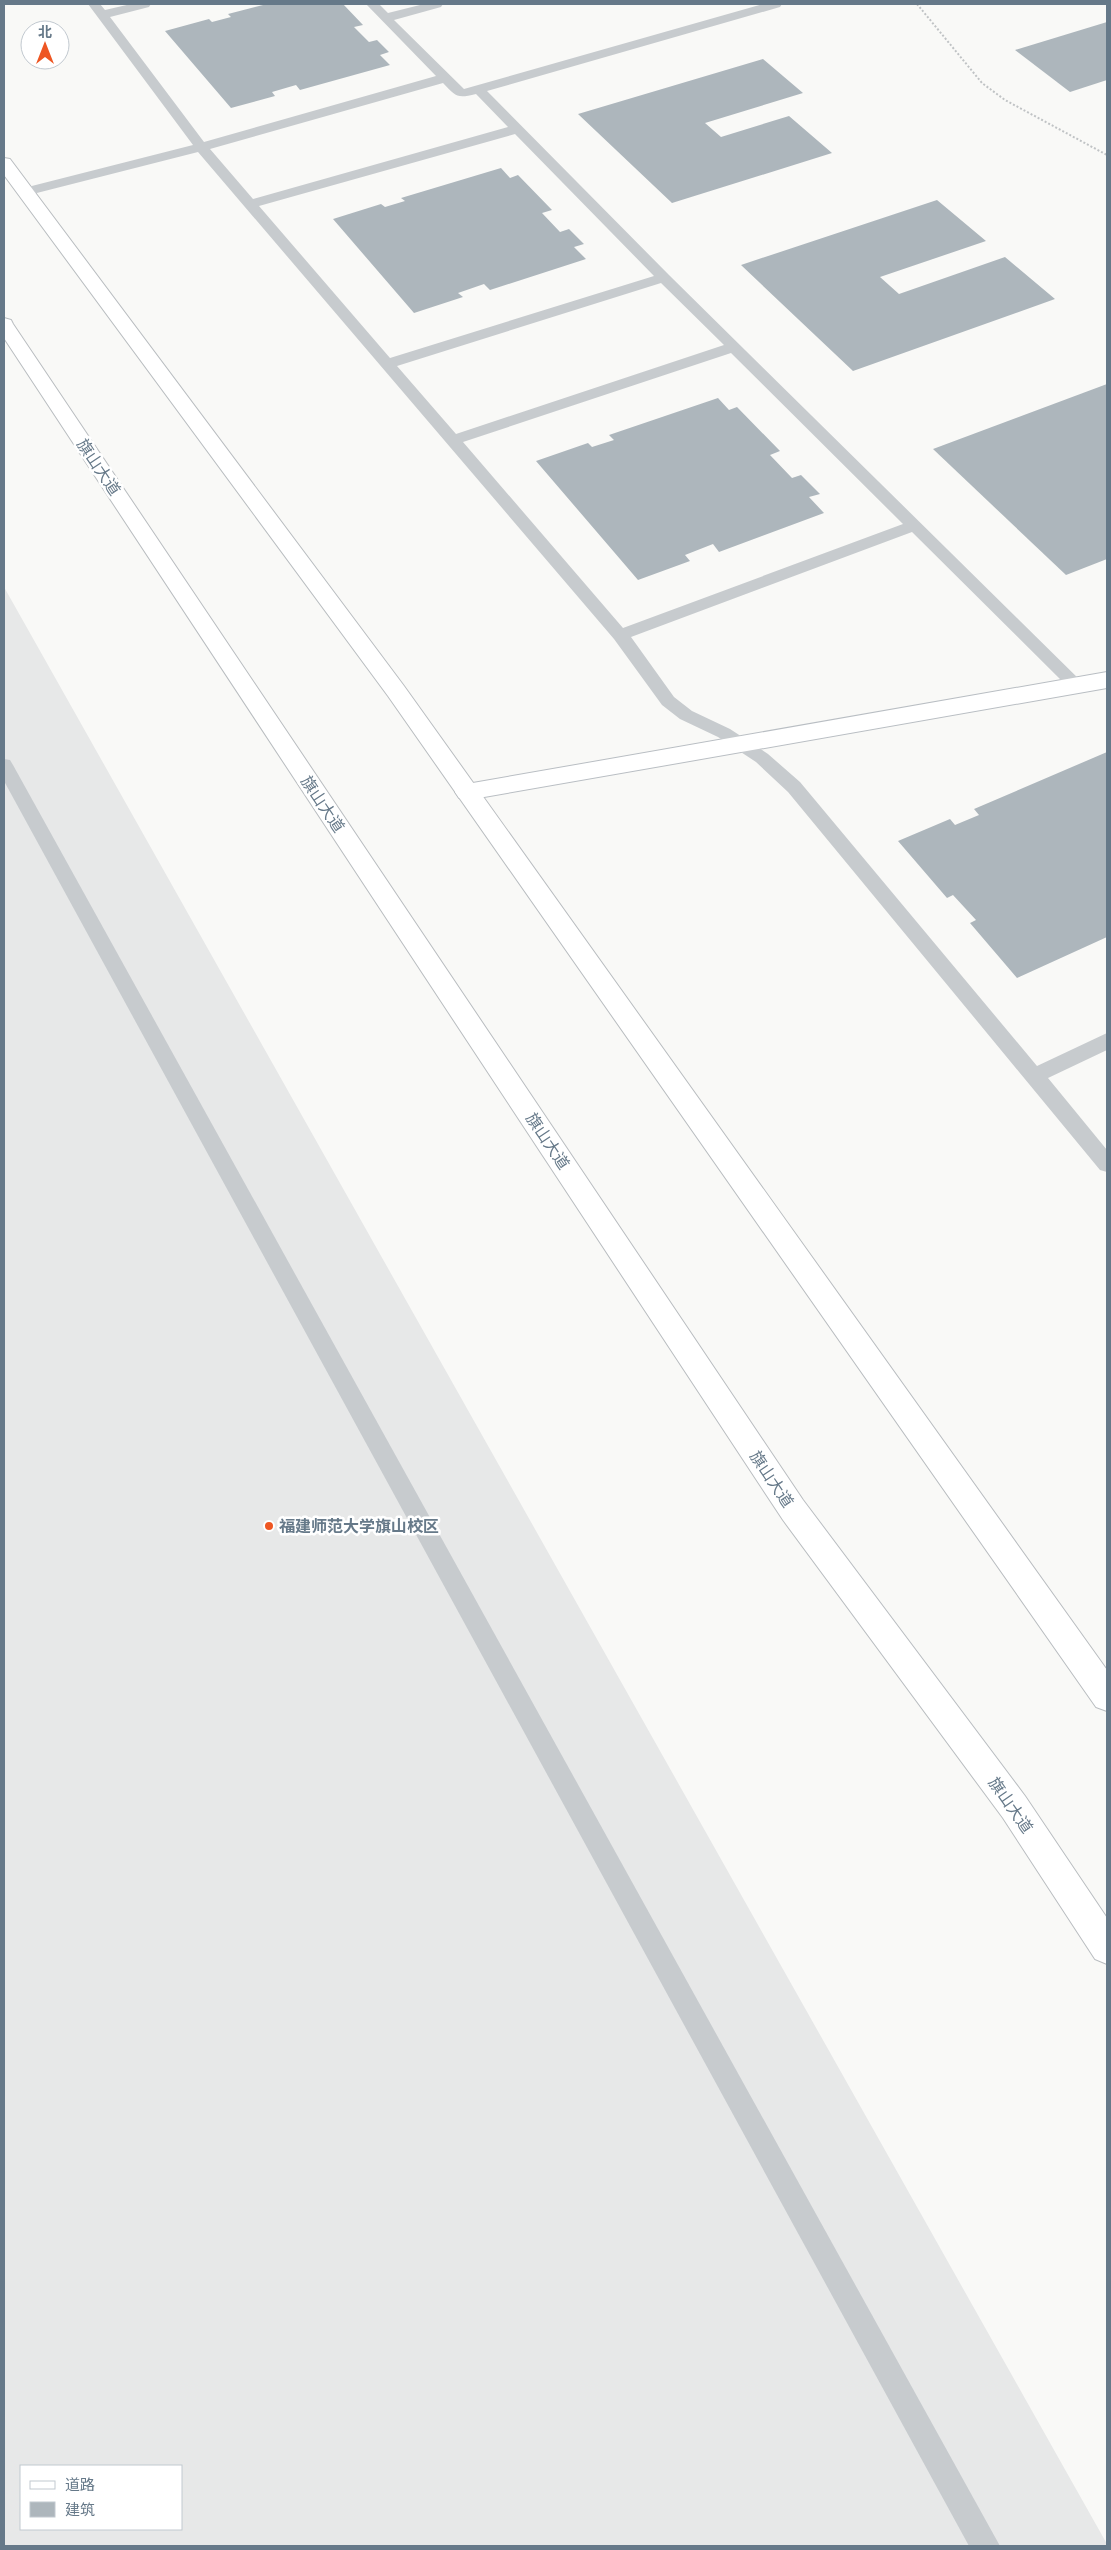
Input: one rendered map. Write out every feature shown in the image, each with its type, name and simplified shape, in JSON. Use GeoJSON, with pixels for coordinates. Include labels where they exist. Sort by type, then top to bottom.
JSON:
{"type":"FeatureCollection","features":[{"type":"Feature","properties":{"kind":"main road"},"geometry":{"type":"LineString","coordinates":[[4,163],[390,683],[1107,1696]]}},
{"type":"Feature","properties":{"kind":"main road","name":"旗山大道"},"geometry":{"type":"LineString","coordinates":[[4,324],[793,1510],[1014,1808],[1107,1948]]}},
{"type":"Feature","properties":{"kind":"main road"},"geometry":{"type":"LineString","coordinates":[[467,792],[1107,680]]}},
{"type":"Feature","properties":{"kind":"lane"},"geometry":{"type":"LineString","coordinates":[[98,9],[145,4]]}},
{"type":"Feature","properties":{"kind":"lane"},"geometry":{"type":"LineString","coordinates":[[372,4],[461,94],[776,4]]}},
{"type":"Feature","properties":{"kind":"lane"},"geometry":{"type":"LineString","coordinates":[[386,18],[437,4]]}},
{"type":"Feature","properties":{"kind":"lane"},"geometry":{"type":"LineString","coordinates":[[98,9],[202,148],[620,635],[668,701],[686,715],[742,744],[762,758],[794,787],[1107,1164]]}},
{"type":"Feature","properties":{"kind":"lane"},"geometry":{"type":"LineString","coordinates":[[25,192],[202,148],[445,78]]}},
{"type":"Feature","properties":{"kind":"lane"},"geometry":{"type":"LineString","coordinates":[[478,89],[664,278],[1076,685]]}},
{"type":"Feature","properties":{"kind":"lane"},"geometry":{"type":"LineString","coordinates":[[250,204],[517,129]]}},
{"type":"Feature","properties":{"kind":"lane"},"geometry":{"type":"LineString","coordinates":[[387,364],[664,278]]}},
{"type":"Feature","properties":{"kind":"lane"},"geometry":{"type":"LineString","coordinates":[[452,440],[734,347]]}},
{"type":"Feature","properties":{"kind":"lane"},"geometry":{"type":"LineString","coordinates":[[620,635],[915,524]]}},
{"type":"Feature","properties":{"kind":"lane"},"geometry":{"type":"LineString","coordinates":[[4,765],[985,2546]]}},
{"type":"Feature","properties":{"kind":"lane"},"geometry":{"type":"LineString","coordinates":[[1034,1076],[1107,1041]]}},
{"type":"Feature","properties":{"kind":"path"},"geometry":{"type":"LineString","coordinates":[[918,4],[982,83],[1005,100],[1107,155]]}},
{"type":"Feature","properties":{"kind":"shaded area","name":"福建师范大学旗山校区"},"geometry":{"type":"Polygon","coordinates":[[[4,587],[1107,2544],[1107,2546],[4,2546],[4,587]]]}},
{"type":"Feature","properties":{"kind":"building"},"geometry":{"type":"Polygon","coordinates":[[[267,4],[343,4],[363,25],[354,27],[369,42],[377,40],[389,52],[380,55],[390,65],[300,90],[296,85],[272,92],[275,96],[231,108],[165,31],[209,19],[212,22],[231,17],[228,14],[267,4]]]}},
{"type":"Feature","properties":{"kind":"building"},"geometry":{"type":"Polygon","coordinates":[[[1107,22],[1107,80],[1070,92],[1015,50],[1107,22]]]}},
{"type":"Feature","properties":{"kind":"building"},"geometry":{"type":"Polygon","coordinates":[[[763,59],[803,93],[705,123],[721,137],[789,116],[832,153],[672,203],[578,114],[763,59]]]}},
{"type":"Feature","properties":{"kind":"building"},"geometry":{"type":"Polygon","coordinates":[[[501,168],[510,178],[518,175],[552,210],[542,213],[560,232],[569,229],[584,244],[574,247],[586,259],[490,290],[484,284],[458,293],[463,297],[414,313],[333,219],[381,204],[385,207],[405,201],[401,198],[501,168]]]}},
{"type":"Feature","properties":{"kind":"building"},"geometry":{"type":"Polygon","coordinates":[[[937,200],[986,241],[880,277],[899,294],[1005,257],[1055,299],[853,371],[741,265],[937,200]]]}},
{"type":"Feature","properties":{"kind":"building"},"geometry":{"type":"Polygon","coordinates":[[[1107,384],[1107,559],[1066,575],[933,449],[1107,384]]]}},
{"type":"Feature","properties":{"kind":"building"},"geometry":{"type":"Polygon","coordinates":[[[718,398],[729,410],[737,407],[780,451],[770,455],[792,478],[801,475],[820,494],[809,497],[824,513],[719,552],[713,544],[685,555],[690,561],[638,580],[536,461],[588,443],[592,447],[614,440],[609,435],[718,398]]]}},
{"type":"Feature","properties":{"kind":"building"},"geometry":{"type":"Polygon","coordinates":[[[1107,752],[1107,937],[1017,978],[970,923],[976,920],[953,895],[947,898],[898,841],[950,819],[955,825],[979,815],[974,809],[1107,752]]]}},
{"type":"Feature","properties":{"kind":"place","name":"福建师范大学旗山校区"},"geometry":{"type":"Point","coordinates":[269,1526]}}]}
